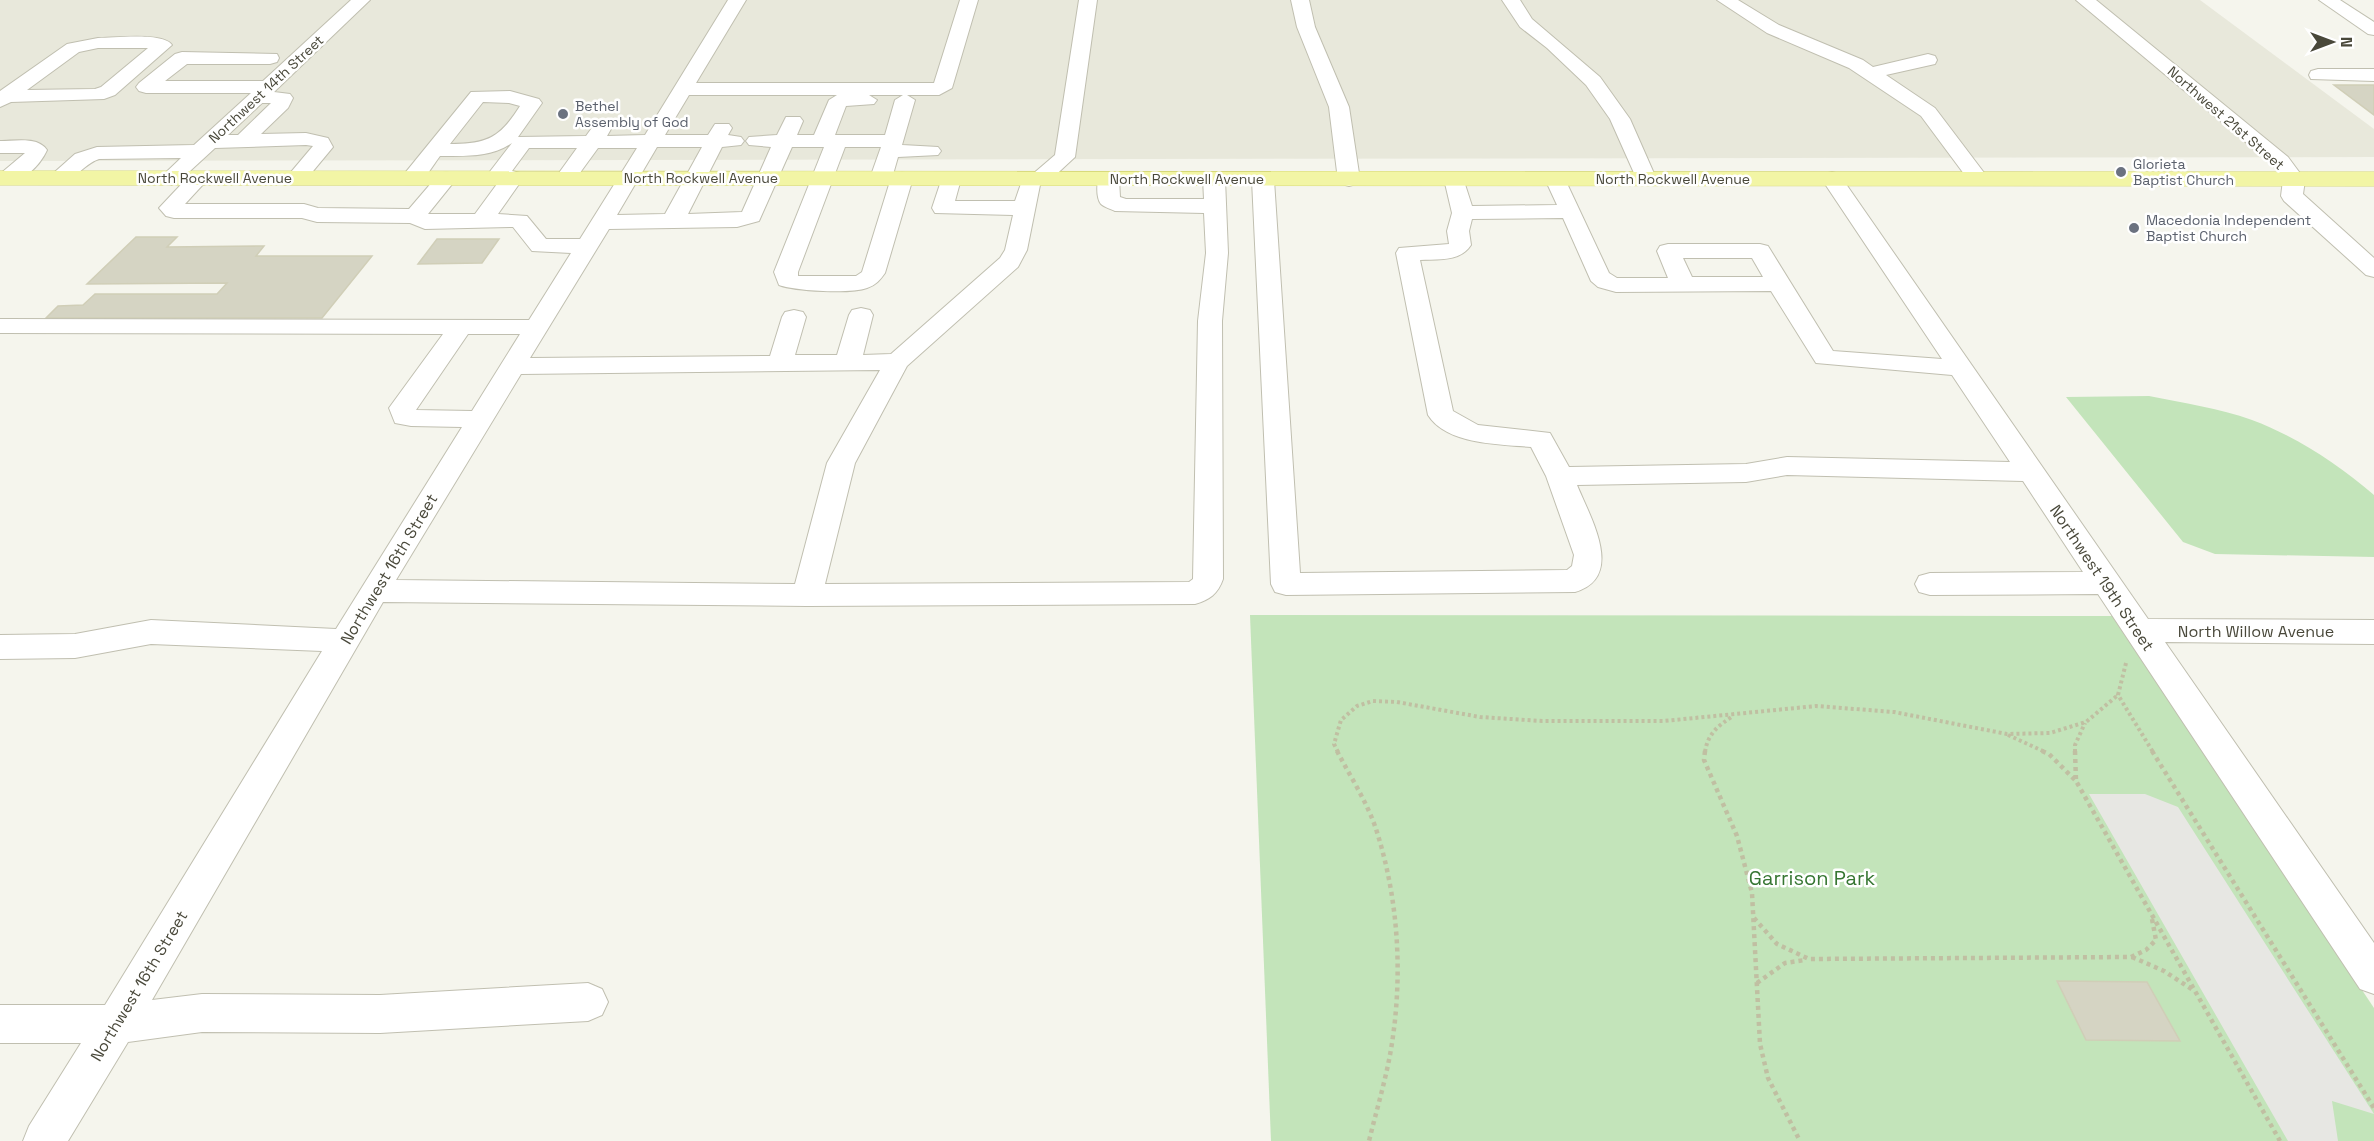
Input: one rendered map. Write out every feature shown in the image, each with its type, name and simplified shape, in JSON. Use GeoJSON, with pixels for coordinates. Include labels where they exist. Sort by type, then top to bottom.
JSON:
{"type":"FeatureCollection","features":[{"type":"Feature","properties":{"kind":"main road","name":"North Rockwell Avenue"},"geometry":{"type":"LineString","coordinates":[[4,178],[1108,179],[1214,193],[1263,180],[2374,179]]}},
{"type":"Feature","properties":{"kind":"street","name":"Northwest 14th Street"},"geometry":{"type":"LineString","coordinates":[[170,178],[361,0]]}},
{"type":"Feature","properties":{"kind":"street","name":"Northwest 16th Street"},"geometry":{"type":"LineString","coordinates":[[44,1141],[117,1024],[374,591],[631,177],[737,0]]}},
{"type":"Feature","properties":{"kind":"street"},"geometry":{"type":"LineString","coordinates":[[684,89],[939,89],[945,84],[969,0]]}},
{"type":"Feature","properties":{"kind":"street"},"geometry":{"type":"LineString","coordinates":[[807,595],[841,463],[897,362],[1010,262],[1016,250],[1025,208],[1035,179],[1065,157],[1089,0]]}},
{"type":"Feature","properties":{"kind":"street"},"geometry":{"type":"LineString","coordinates":[[1300,0],[1306,27],[1340,106],[1349,180]]}},
{"type":"Feature","properties":{"kind":"street"},"geometry":{"type":"LineString","coordinates":[[1511,0],[1526,23],[1593,81],[1620,119],[1645,178]]}},
{"type":"Feature","properties":{"kind":"street"},"geometry":{"type":"LineString","coordinates":[[1726,0],[1773,29],[1856,64],[1928,112],[1977,178]]}},
{"type":"Feature","properties":{"kind":"street","name":"Northwest 21st Street"},"geometry":{"type":"LineString","coordinates":[[2085,0],[2281,161],[2294,180],[2292,196],[2374,270]]}},
{"type":"Feature","properties":{"kind":"street"},"geometry":{"type":"LineString","coordinates":[[2328,0],[2374,30]]}},
{"type":"Feature","properties":{"kind":"street"},"geometry":{"type":"LineString","coordinates":[[2358,0],[2374,10]]}},
{"type":"Feature","properties":{"kind":"street"},"geometry":{"type":"LineString","coordinates":[[98,43],[158,43],[163,45],[108,91],[97,95],[3,99],[73,48],[98,43]]}},
{"type":"Feature","properties":{"kind":"street"},"geometry":{"type":"LineString","coordinates":[[238,87],[270,58],[182,58],[146,87],[238,87],[283,98],[281,104],[243,141]]}},
{"type":"Feature","properties":{"kind":"street"},"geometry":{"type":"LineString","coordinates":[[1870,73],[1928,60]]}},
{"type":"Feature","properties":{"kind":"street"},"geometry":{"type":"LineString","coordinates":[[2318,75],[2374,75]]}},
{"type":"Feature","properties":{"kind":"street"},"geometry":{"type":"LineString","coordinates":[[905,100],[891,146],[891,178],[873,273],[860,283],[795,283],[787,280],[786,273],[823,178],[839,100],[905,100],[947,100]]}},
{"type":"Feature","properties":{"kind":"street"},"geometry":{"type":"LineString","coordinates":[[723,137],[730,152],[752,152],[771,141],[793,121]]}},
{"type":"Feature","properties":{"kind":"street"},"geometry":{"type":"LineString","coordinates":[[567,177],[605,122],[664,122]]}},
{"type":"Feature","properties":{"kind":"street"},"geometry":{"type":"LineString","coordinates":[[482,220],[523,142],[652,141],[723,137]]}},
{"type":"Feature","properties":{"kind":"street"},"geometry":{"type":"LineString","coordinates":[[673,221],[695,177],[723,137]]}},
{"type":"Feature","properties":{"kind":"street"},"geometry":{"type":"LineString","coordinates":[[59,178],[82,158],[97,153],[205,146],[243,141],[306,139],[321,142],[323,147],[297,178]]}},
{"type":"Feature","properties":{"kind":"street"},"geometry":{"type":"LineString","coordinates":[[771,141],[830,141],[931,151]]}},
{"type":"Feature","properties":{"kind":"street"},"geometry":{"type":"LineString","coordinates":[[603,222],[746,219],[754,212],[769,178],[771,141]]}},
{"type":"Feature","properties":{"kind":"street"},"geometry":{"type":"LineString","coordinates":[[0,147],[33,147],[37,150],[33,158],[4,178]]}},
{"type":"Feature","properties":{"kind":"street"},"geometry":{"type":"LineString","coordinates":[[412,178],[434,150]]}},
{"type":"Feature","properties":{"kind":"street"},"geometry":{"type":"LineString","coordinates":[[198,178],[170,208],[174,211],[304,211],[317,215],[415,216],[425,222],[519,221],[540,246],[588,246]]}},
{"type":"Feature","properties":{"kind":"street"},"geometry":{"type":"LineString","coordinates":[[415,216],[446,178]]}},
{"type":"Feature","properties":{"kind":"street","name":"Northwest 19th Street"},"geometry":{"type":"LineString","coordinates":[[1832,178],[2105,583],[2133,643],[2374,976]]}},
{"type":"Feature","properties":{"kind":"street"},"geometry":{"type":"LineString","coordinates":[[950,179],[943,208],[1025,208]]}},
{"type":"Feature","properties":{"kind":"street"},"geometry":{"type":"LineString","coordinates":[[1263,180],[1286,584],[1575,581],[1586,570],[1589,555],[1560,476],[1540,440],[1472,433],[1440,415],[1407,253],[1446,252],[1457,249],[1460,244],[1458,231],[1463,213],[1455,179]]}},
{"type":"Feature","properties":{"kind":"street"},"geometry":{"type":"LineString","coordinates":[[1556,179],[1599,276],[1606,282],[1616,285],[1778,284]]}},
{"type":"Feature","properties":{"kind":"street"},"geometry":{"type":"LineString","coordinates":[[374,591],[807,595],[1195,592],[1202,589],[1208,579],[1210,321],[1217,253],[1214,193]]}},
{"type":"Feature","properties":{"kind":"street"},"geometry":{"type":"LineString","coordinates":[[1463,213],[1571,211]]}},
{"type":"Feature","properties":{"kind":"street"},"geometry":{"type":"LineString","coordinates":[[1683,284],[1668,251],[1760,251],[1825,358],[1960,368]]}},
{"type":"Feature","properties":{"kind":"street"},"geometry":{"type":"LineString","coordinates":[[848,362],[861,315]]}},
{"type":"Feature","properties":{"kind":"street"},"geometry":{"type":"LineString","coordinates":[[780,363],[794,317]]}},
{"type":"Feature","properties":{"kind":"street"},"geometry":{"type":"LineString","coordinates":[[0,326],[538,327]]}},
{"type":"Feature","properties":{"kind":"street"},"geometry":{"type":"LineString","coordinates":[[461,327],[402,408],[402,413],[404,417],[411,418],[482,418]]}},
{"type":"Feature","properties":{"kind":"street"},"geometry":{"type":"LineString","coordinates":[[514,366],[897,362]]}},
{"type":"Feature","properties":{"kind":"street"},"geometry":{"type":"LineString","coordinates":[[1560,476],[1746,473],[1787,466],[2030,472]]}},
{"type":"Feature","properties":{"kind":"street"},"geometry":{"type":"LineString","coordinates":[[1930,584],[2105,583]]}},
{"type":"Feature","properties":{"kind":"street"},"geometry":{"type":"LineString","coordinates":[[0,647],[75,646],[151,632],[230,633],[344,641]]}},
{"type":"Feature","properties":{"kind":"street","name":"North Willow Avenue"},"geometry":{"type":"LineString","coordinates":[[2133,643],[2374,632]]}},
{"type":"Feature","properties":{"kind":"street"},"geometry":{"type":"LineString","coordinates":[[0,1024],[117,1024],[202,1013],[380,1014],[588,1002]]}},
{"type":"Feature","properties":{"kind":"path"},"geometry":{"type":"LineString","coordinates":[[1369,1141],[1392,1043],[1398,986],[1390,882],[1376,827],[1334,744],[1341,720],[1358,706],[1373,701],[1397,702],[1480,717],[1542,721],[1664,721],[1816,706],[1882,711],[2007,734],[2050,733],[2086,722],[2118,695],[2133,643]]}},
{"type":"Feature","properties":{"kind":"path"},"geometry":{"type":"LineString","coordinates":[[2118,695],[2374,1107]]}},
{"type":"Feature","properties":{"kind":"path"},"geometry":{"type":"LineString","coordinates":[[1734,715],[1715,728],[1707,741],[1704,760],[1737,836],[1752,893],[1760,1044],[1768,1078],[1800,1141]]}},
{"type":"Feature","properties":{"kind":"path"},"geometry":{"type":"LineString","coordinates":[[2076,781],[2075,745],[2086,722]]}},
{"type":"Feature","properties":{"kind":"path"},"geometry":{"type":"LineString","coordinates":[[2007,734],[2049,754],[2076,781],[2280,1141]]}},
{"type":"Feature","properties":{"kind":"path"},"geometry":{"type":"LineString","coordinates":[[1753,915],[1767,938],[1788,953],[1809,959]]}},
{"type":"Feature","properties":{"kind":"path"},"geometry":{"type":"LineString","coordinates":[[2131,957],[2146,950],[2156,940],[2152,915]]}},
{"type":"Feature","properties":{"kind":"path"},"geometry":{"type":"LineString","coordinates":[[1757,984],[1785,963],[1809,959],[2131,957],[2153,964],[2176,976],[2196,993]]}},
{"type":"Feature","properties":{"kind":"shaded area"},"geometry":{"type":"Polygon","coordinates":[[[0,0],[2200,0],[2374,129],[2374,157],[0,161],[0,0]]]}},
{"type":"Feature","properties":{"kind":"shaded area"},"geometry":{"type":"Polygon","coordinates":[[[2089,794],[2145,794],[2178,807],[2374,1114],[2332,1101],[2338,1141],[2288,1141],[2089,794]]]}},
{"type":"Feature","properties":{"kind":"green space"},"geometry":{"type":"Polygon","coordinates":[[[2149,396],[2214,409],[2252,420],[2301,443],[2346,473],[2374,495],[2374,557],[2215,554],[2183,542],[2066,397],[2149,396]]]}},
{"type":"Feature","properties":{"kind":"green space","name":"Garrison Park"},"geometry":{"type":"Polygon","coordinates":[[[1250,615],[2112,616],[2374,1008],[2374,1141],[1271,1141],[1250,615]]]}},
{"type":"Feature","properties":{"kind":"building"},"geometry":{"type":"Polygon","coordinates":[[[2334,85],[2374,85],[2374,115],[2334,85]]]}},
{"type":"Feature","properties":{"kind":"building"},"geometry":{"type":"Polygon","coordinates":[[[136,237],[177,237],[167,247],[264,246],[256,256],[372,256],[322,318],[46,318],[58,306],[83,305],[95,294],[217,294],[227,283],[87,284],[136,237]]]}},
{"type":"Feature","properties":{"kind":"building"},"geometry":{"type":"Polygon","coordinates":[[[437,239],[499,239],[482,263],[418,264],[437,239]]]}},
{"type":"Feature","properties":{"kind":"building"},"geometry":{"type":"Polygon","coordinates":[[[2057,981],[2147,982],[2180,1041],[2086,1040],[2057,981]]]}},
{"type":"Feature","properties":{"kind":"place","name":"Bethel Assembly of God"},"geometry":{"type":"Point","coordinates":[563,114]}},
{"type":"Feature","properties":{"kind":"place","name":"Glorieta Baptist Church"},"geometry":{"type":"Point","coordinates":[2121,172]}},
{"type":"Feature","properties":{"kind":"place","name":"Macedonia Independent Baptist Church"},"geometry":{"type":"Point","coordinates":[2134,228]}}]}
